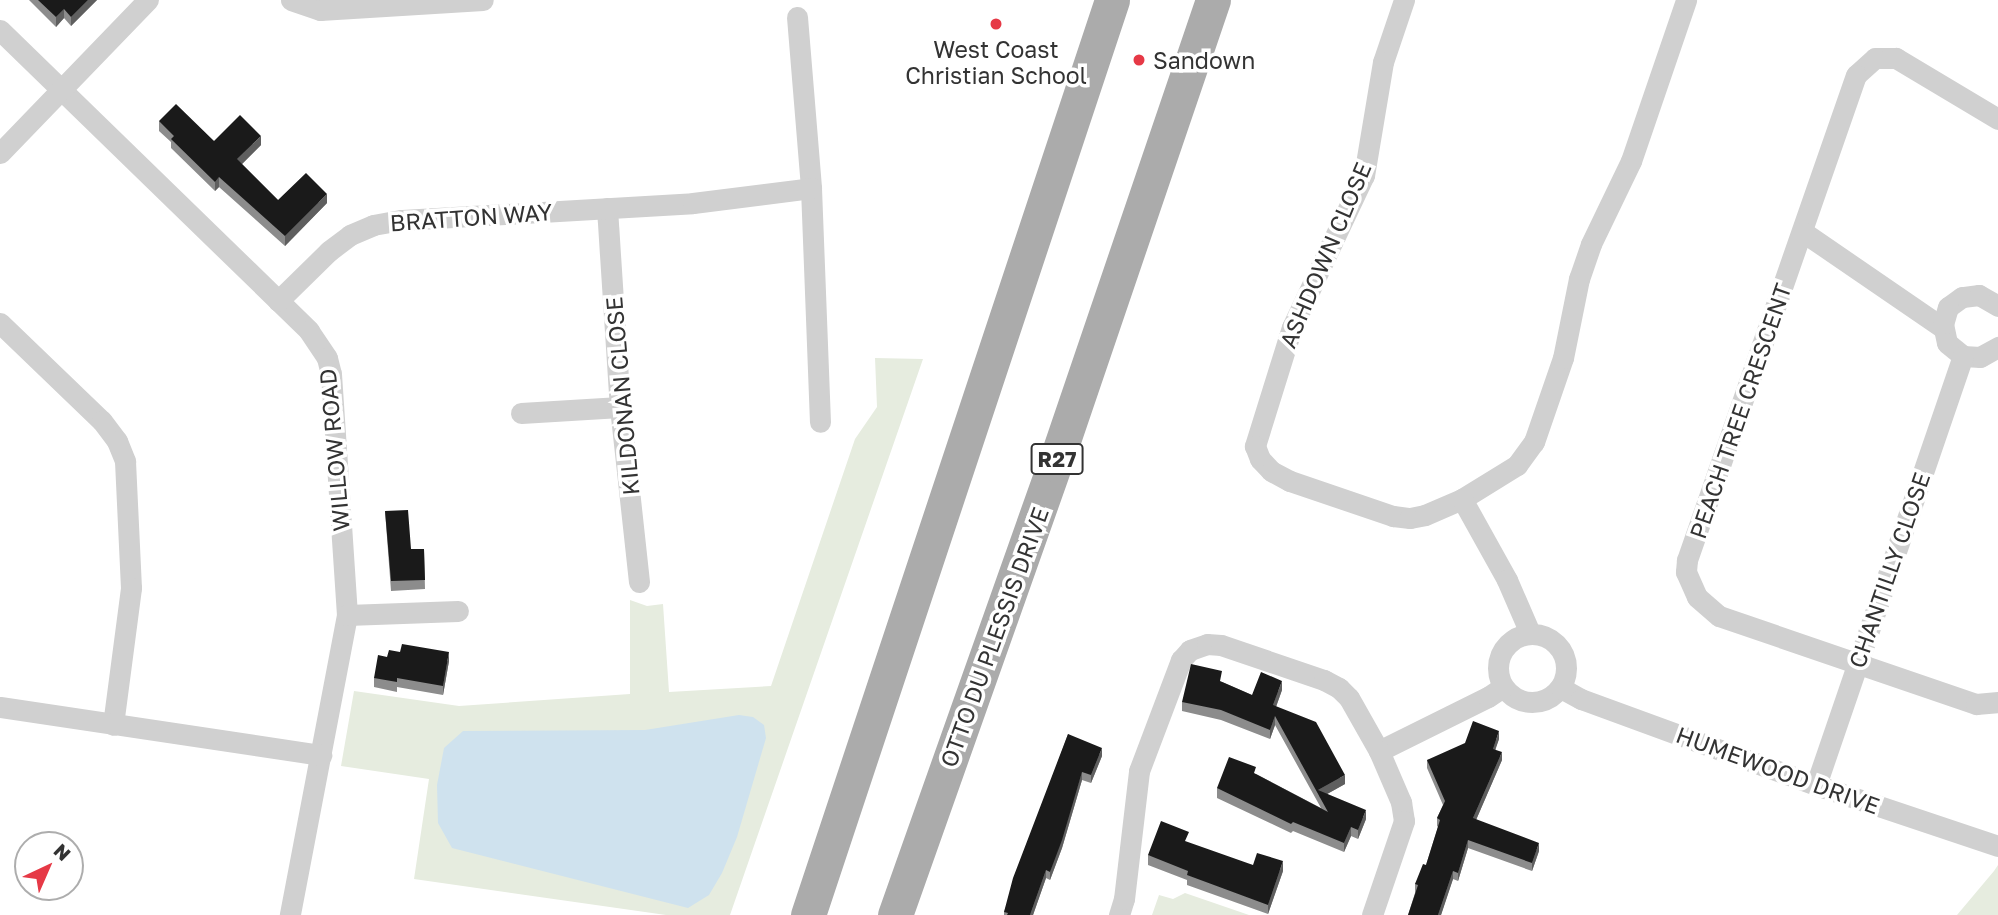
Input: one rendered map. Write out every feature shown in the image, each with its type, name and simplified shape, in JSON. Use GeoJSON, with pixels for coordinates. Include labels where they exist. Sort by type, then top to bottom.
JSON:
{"type":"FeatureCollection","features":[{"type":"Feature","properties":{"kind":"main road"},"geometry":{"type":"LineString","coordinates":[[808,915],[1112,0]]}},
{"type":"Feature","properties":{"kind":"main road","name":"OTTO DU PLESSIS DRIVE"},"geometry":{"type":"LineString","coordinates":[[895,915],[1055,464],[1213,0]]}},
{"type":"Feature","properties":{"kind":"street"},"geometry":{"type":"LineString","coordinates":[[0,152],[148,0]]}},
{"type":"Feature","properties":{"kind":"street"},"geometry":{"type":"LineString","coordinates":[[291,0],[320,10],[483,0]]}},
{"type":"Feature","properties":{"kind":"street","name":"ASHDOWN CLOSE"},"geometry":{"type":"LineString","coordinates":[[1404,0],[1383,62],[1364,175],[1292,327],[1255,446],[1260,459],[1271,471],[1290,481],[1393,516],[1410,518],[1425,515],[1462,499],[1517,465],[1534,442],[1563,358],[1580,279],[1591,244],[1631,161],[1686,0]]}},
{"type":"Feature","properties":{"kind":"street"},"geometry":{"type":"LineString","coordinates":[[797,17],[811,188],[820,422]]}},
{"type":"Feature","properties":{"kind":"street","name":"WILLOW ROAD"},"geometry":{"type":"LineString","coordinates":[[0,30],[278,301],[319,344],[331,374],[347,615],[290,915]]}},
{"type":"Feature","properties":{"kind":"street","name":"PEACH TREE CRESCENT"},"geometry":{"type":"LineString","coordinates":[[1998,119],[1896,58],[1875,58],[1856,75],[1687,560],[1686,572],[1697,597],[1718,616],[1976,704],[1998,702]]}},
{"type":"Feature","properties":{"kind":"street","name":"BRATTON WAY"},"geometry":{"type":"LineString","coordinates":[[278,301],[329,251],[350,235],[373,225],[693,203],[811,188]]}},
{"type":"Feature","properties":{"kind":"street","name":"KILDONAN CLOSE"},"geometry":{"type":"LineString","coordinates":[[607,208],[620,407],[639,582]]}},
{"type":"Feature","properties":{"kind":"street"},"geometry":{"type":"LineString","coordinates":[[1803,232],[1943,327]]}},
{"type":"Feature","properties":{"kind":"street"},"geometry":{"type":"LineString","coordinates":[[1998,306],[1979,295],[1962,297],[1948,307],[1943,327],[1947,343],[1963,356],[1980,357],[1998,347]]}},
{"type":"Feature","properties":{"kind":"street"},"geometry":{"type":"LineString","coordinates":[[0,323],[102,421],[117,442],[125,461],[131,588],[113,724]]}},
{"type":"Feature","properties":{"kind":"street","name":"CHANTILLY CLOSE"},"geometry":{"type":"LineString","coordinates":[[1816,785],[1963,356]]}},
{"type":"Feature","properties":{"kind":"street"},"geometry":{"type":"LineString","coordinates":[[521,413],[620,407]]}},
{"type":"Feature","properties":{"kind":"street"},"geometry":{"type":"LineString","coordinates":[[1462,499],[1507,580],[1530,633]]}},
{"type":"Feature","properties":{"kind":"street"},"geometry":{"type":"LineString","coordinates":[[347,615],[458,611]]}},
{"type":"Feature","properties":{"kind":"street"},"geometry":{"type":"LineString","coordinates":[[1530,633],[1554,641],[1562,651],[1567,663],[1561,688],[1551,697],[1538,702],[1525,702],[1503,687],[1497,663],[1508,642],[1530,633]]}},
{"type":"Feature","properties":{"kind":"street"},"geometry":{"type":"LineString","coordinates":[[1119,915],[1124,899],[1139,771],[1181,660],[1190,650],[1207,644],[1221,645],[1339,688],[1349,698],[1379,751],[1401,802],[1404,821],[1372,915]]}},
{"type":"Feature","properties":{"kind":"street"},"geometry":{"type":"LineString","coordinates":[[1379,751],[1503,687]]}},
{"type":"Feature","properties":{"kind":"street","name":"HUMEWOOD DRIVE"},"geometry":{"type":"LineString","coordinates":[[1561,688],[1581,699],[1816,785],[1998,846]]}},
{"type":"Feature","properties":{"kind":"street"},"geometry":{"type":"LineString","coordinates":[[0,707],[321,755]]}},
{"type":"Feature","properties":{"kind":"shaded area"},"geometry":{"type":"Polygon","coordinates":[[[875,358],[923,359],[730,915],[666,915],[414,879],[429,779],[341,766],[354,691],[459,706],[630,694],[630,600],[647,606],[663,604],[669,692],[771,686],[855,439],[877,407],[875,358]]]}},
{"type":"Feature","properties":{"kind":"shaded area"},"geometry":{"type":"Polygon","coordinates":[[[1998,865],[1998,915],[1957,915],[1994,871],[1998,865]]]}},
{"type":"Feature","properties":{"kind":"shaded area"},"geometry":{"type":"Polygon","coordinates":[[[1185,893],[1249,915],[1152,915],[1159,895],[1173,899],[1185,893]]]}},
{"type":"Feature","properties":{"kind":"water"},"geometry":{"type":"Polygon","coordinates":[[[739,715],[753,717],[764,725],[766,738],[737,837],[722,873],[709,895],[688,908],[452,848],[438,823],[437,785],[444,748],[463,731],[645,730],[739,715]]]}},
{"type":"Feature","properties":{"kind":"building"},"geometry":{"type":"Polygon","coordinates":[[[38,0],[88,0],[71,17],[64,9],[56,17],[38,0]]]}},
{"type":"Feature","properties":{"kind":"building"},"geometry":{"type":"Polygon","coordinates":[[[176,104],[214,141],[240,115],[261,136],[237,159],[278,200],[306,173],[327,194],[285,236],[219,177],[215,182],[171,139],[174,136],[159,121],[176,104]]]}},
{"type":"Feature","properties":{"kind":"building"},"geometry":{"type":"Polygon","coordinates":[[[408,510],[411,549],[424,549],[425,580],[391,581],[385,511],[408,510]]]}},
{"type":"Feature","properties":{"kind":"building"},"geometry":{"type":"Polygon","coordinates":[[[402,644],[449,652],[443,686],[397,678],[397,682],[374,678],[378,655],[387,657],[389,650],[400,652],[402,644]]]}},
{"type":"Feature","properties":{"kind":"building"},"geometry":{"type":"Polygon","coordinates":[[[1191,664],[1222,671],[1220,681],[1252,695],[1261,672],[1282,681],[1273,705],[1316,722],[1345,775],[1318,790],[1366,810],[1358,830],[1351,827],[1344,843],[1293,822],[1291,824],[1217,788],[1229,757],[1256,767],[1254,773],[1328,812],[1275,716],[1270,730],[1221,710],[1182,702],[1191,664]]]}},
{"type":"Feature","properties":{"kind":"building"},"geometry":{"type":"Polygon","coordinates":[[[1473,721],[1499,731],[1493,749],[1502,752],[1473,818],[1539,843],[1532,863],[1468,840],[1458,873],[1453,871],[1438,915],[1408,915],[1418,885],[1415,884],[1423,864],[1426,865],[1440,820],[1437,818],[1445,801],[1427,760],[1465,743],[1473,721]]]}},
{"type":"Feature","properties":{"kind":"building"},"geometry":{"type":"Polygon","coordinates":[[[1068,734],[1102,748],[1091,775],[1082,772],[1062,840],[1050,872],[1046,870],[1030,915],[1007,915],[1008,913],[1004,912],[1013,878],[1068,734]]]}},
{"type":"Feature","properties":{"kind":"building"},"geometry":{"type":"Polygon","coordinates":[[[1161,821],[1189,832],[1185,841],[1253,865],[1257,853],[1283,861],[1268,905],[1187,875],[1188,871],[1148,855],[1161,821]]]}},
{"type":"Feature","properties":{"kind":"place","name":"West Coast Christian School"},"geometry":{"type":"Point","coordinates":[996,24]}},
{"type":"Feature","properties":{"kind":"place","name":"Sandown"},"geometry":{"type":"Point","coordinates":[1139,60]}}]}
